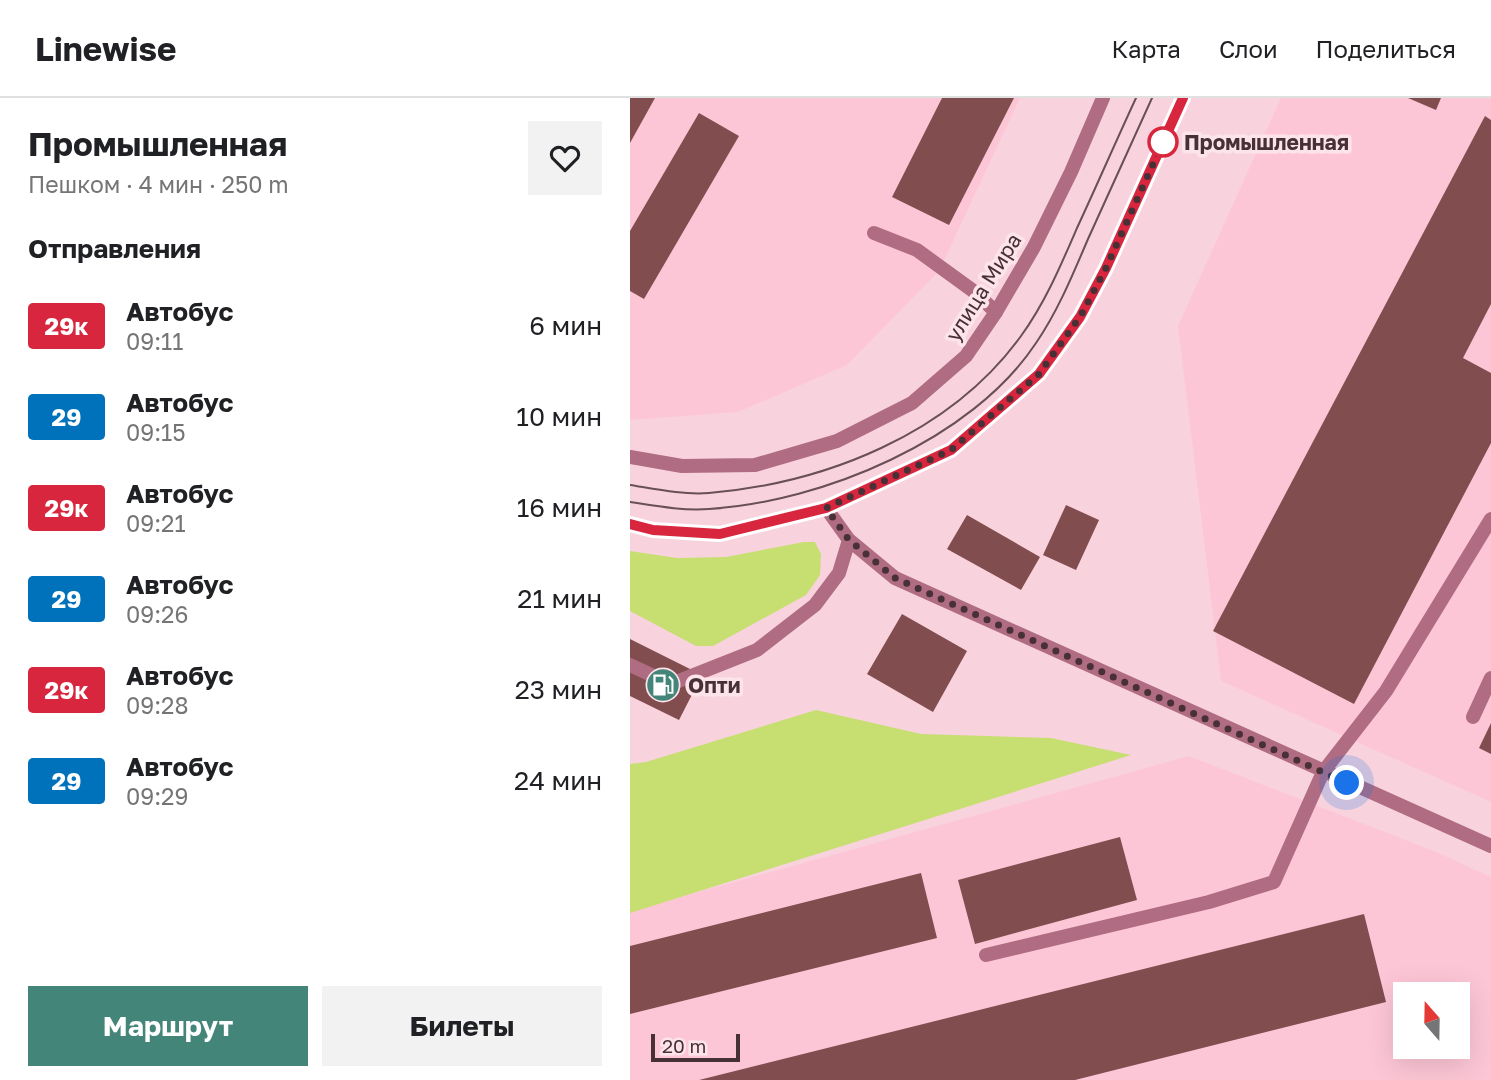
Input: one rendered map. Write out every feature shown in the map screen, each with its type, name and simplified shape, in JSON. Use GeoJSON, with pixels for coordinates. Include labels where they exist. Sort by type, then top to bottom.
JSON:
{"type":"FeatureCollection","features":[{"type":"Feature","properties":{"kind":"street","name":"улица Мира"},"geometry":{"type":"LineString","coordinates":[[630,457],[682,466],[755,465],[837,441],[912,403],[966,356],[996,312],[1034,247],[1103,98]]}},
{"type":"Feature","properties":{"kind":"street"},"geometry":{"type":"LineString","coordinates":[[630,524],[653,530],[720,534],[826,508],[951,450],[1039,374],[1080,317],[1106,268],[1183,98]]}},
{"type":"Feature","properties":{"kind":"street"},"geometry":{"type":"LineString","coordinates":[[874,233],[917,250],[972,290],[996,312]]}},
{"type":"Feature","properties":{"kind":"street"},"geometry":{"type":"LineString","coordinates":[[826,508],[849,540],[895,578],[1491,846]]}},
{"type":"Feature","properties":{"kind":"street"},"geometry":{"type":"LineString","coordinates":[[986,955],[1209,902],[1274,882],[1323,772],[1386,691],[1491,519]]}},
{"type":"Feature","properties":{"kind":"street"},"geometry":{"type":"LineString","coordinates":[[630,664],[671,684],[757,650],[815,605],[839,573],[849,540]]}},
{"type":"Feature","properties":{"kind":"street"},"geometry":{"type":"LineString","coordinates":[[1473,717],[1491,678]]}},
{"type":"Feature","properties":{"kind":"shaded area"},"geometry":{"type":"Polygon","coordinates":[[[630,98],[1020,98],[939,271],[847,365],[738,412],[630,420],[630,98]]]}},
{"type":"Feature","properties":{"kind":"shaded area"},"geometry":{"type":"Polygon","coordinates":[[[1281,98],[1491,98],[1491,802],[1221,681],[1178,326],[1281,98]]]}},
{"type":"Feature","properties":{"kind":"shaded area"},"geometry":{"type":"Polygon","coordinates":[[[1189,756],[1434,851],[1491,877],[1491,1080],[630,1080],[630,911],[1189,756]]]}},
{"type":"Feature","properties":{"kind":"green space"},"geometry":{"type":"Polygon","coordinates":[[[815,542],[821,554],[820,575],[806,595],[713,646],[696,646],[630,611],[630,551],[677,558],[726,557],[815,542]]]}},
{"type":"Feature","properties":{"kind":"green space"},"geometry":{"type":"Polygon","coordinates":[[[816,710],[921,734],[1051,738],[1131,755],[630,913],[630,764],[646,762],[816,710]]]}},
{"type":"Feature","properties":{"kind":"building"},"geometry":{"type":"Polygon","coordinates":[[[630,98],[655,98],[630,143],[630,98]]]}},
{"type":"Feature","properties":{"kind":"building"},"geometry":{"type":"Polygon","coordinates":[[[942,98],[1014,98],[949,225],[892,197],[942,98]]]}},
{"type":"Feature","properties":{"kind":"building"},"geometry":{"type":"Polygon","coordinates":[[[1408,98],[1441,98],[1436,110],[1408,98]]]}},
{"type":"Feature","properties":{"kind":"building"},"geometry":{"type":"Polygon","coordinates":[[[699,113],[739,136],[644,299],[630,291],[630,231],[699,113]]]}},
{"type":"Feature","properties":{"kind":"building"},"geometry":{"type":"Polygon","coordinates":[[[1485,116],[1491,120],[1491,304],[1463,358],[1491,373],[1491,443],[1354,704],[1213,631],[1485,116]]]}},
{"type":"Feature","properties":{"kind":"building"},"geometry":{"type":"Polygon","coordinates":[[[1066,505],[1099,520],[1076,570],[1043,555],[1066,505]]]}},
{"type":"Feature","properties":{"kind":"building"},"geometry":{"type":"Polygon","coordinates":[[[967,515],[1040,557],[1021,590],[947,549],[967,515]]]}},
{"type":"Feature","properties":{"kind":"building"},"geometry":{"type":"Polygon","coordinates":[[[902,614],[967,651],[933,712],[867,674],[902,614]]]}},
{"type":"Feature","properties":{"kind":"building","name":"Опти"},"geometry":{"type":"Polygon","coordinates":[[[630,639],[702,675],[679,720],[630,696],[630,639]]]}},
{"type":"Feature","properties":{"kind":"building"},"geometry":{"type":"Polygon","coordinates":[[[1491,723],[1491,754],[1479,748],[1491,723]]]}},
{"type":"Feature","properties":{"kind":"building"},"geometry":{"type":"Polygon","coordinates":[[[1120,837],[1137,900],[975,944],[958,880],[1120,837]]]}},
{"type":"Feature","properties":{"kind":"building"},"geometry":{"type":"Polygon","coordinates":[[[921,873],[937,938],[630,1014],[630,946],[921,873]]]}},
{"type":"Feature","properties":{"kind":"building"},"geometry":{"type":"Polygon","coordinates":[[[1364,914],[1386,1002],[1075,1080],[699,1080],[1364,914]]]}},
{"type":"Feature","properties":{"kind":"tram line"},"geometry":{"type":"LineString","coordinates":[[630,485],[709,493],[797,478],[882,448],[922,426],[959,400],[992,370],[1021,336],[1038,310],[1059,270],[1136,98]]}},
{"type":"Feature","properties":{"kind":"tram line"},"geometry":{"type":"LineString","coordinates":[[630,502],[679,509],[709,509],[753,504],[799,494],[891,460],[974,409],[1008,378],[1036,343],[1051,318],[1152,98]]}},
{"type":"Feature","properties":{"kind":"bus line","name":"29к"},"geometry":{"type":"LineString","coordinates":[[630,524],[653,530],[720,534],[826,508],[951,450],[1039,374],[1080,317],[1106,268],[1183,98]]}},
{"type":"Feature","properties":{"kind":"place","name":"Промышленная"},"geometry":{"type":"Point","coordinates":[1163,142]}},
{"type":"Feature","properties":{"kind":"place","name":"Опти"},"geometry":{"type":"Point","coordinates":[663,685]}},
{"type":"Feature","properties":{"kind":"route"},"geometry":{"type":"LineString","coordinates":[[1163,142],[1106,268],[1080,317],[1039,374],[951,450],[826,508],[849,540],[895,578],[1347,783]]}}]}
